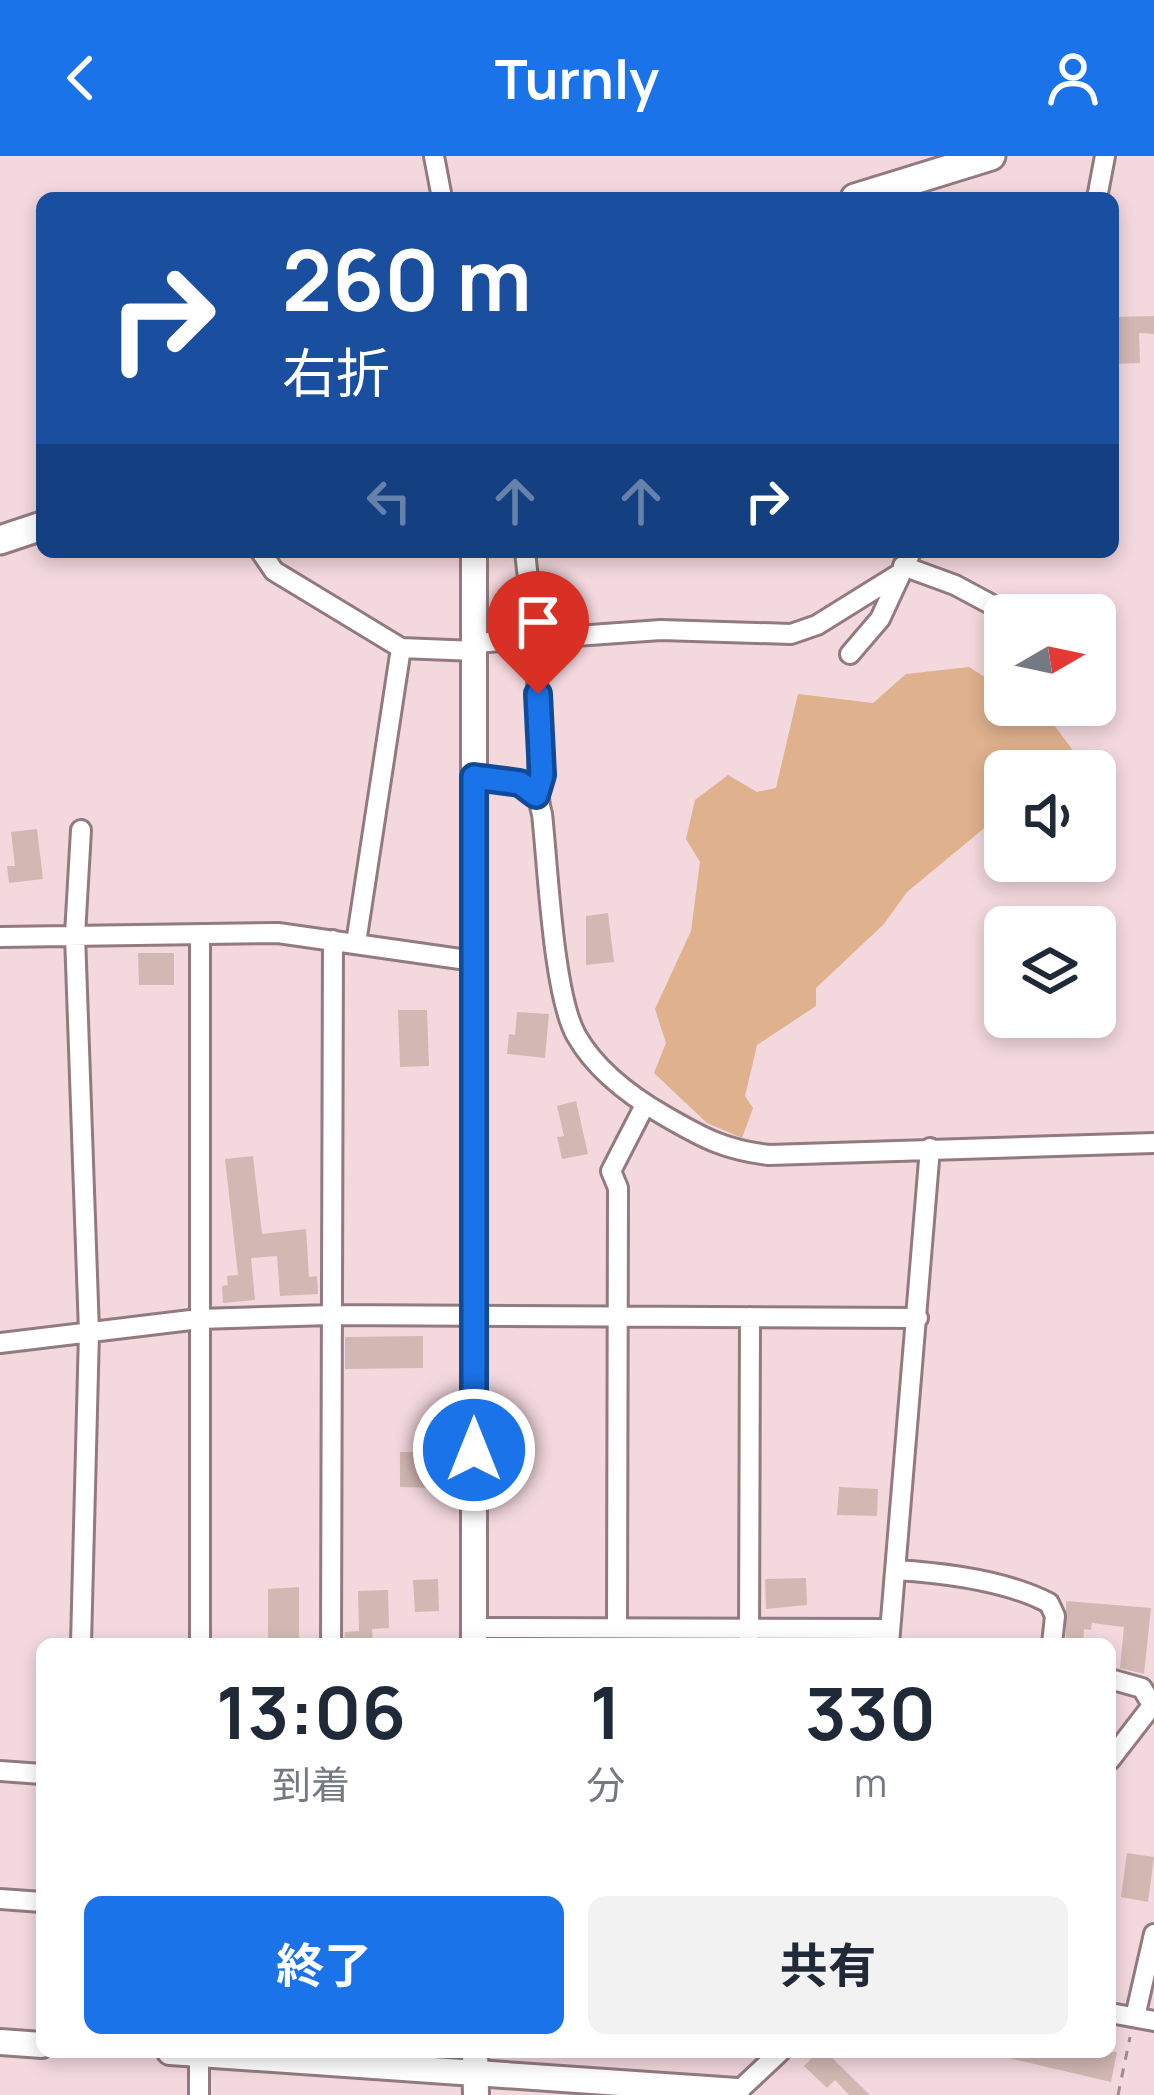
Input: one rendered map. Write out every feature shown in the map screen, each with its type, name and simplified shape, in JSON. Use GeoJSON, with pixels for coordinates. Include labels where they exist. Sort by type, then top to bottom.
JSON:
{"type":"FeatureCollection","features":[{"type":"Feature","properties":{"kind":"main road"},"geometry":{"type":"LineString","coordinates":[[874,192],[991,156]]}},
{"type":"Feature","properties":{"kind":"main road"},"geometry":{"type":"LineString","coordinates":[[0,541],[36,528]]}},
{"type":"Feature","properties":{"kind":"street"},"geometry":{"type":"LineString","coordinates":[[434,156],[441,192]]}},
{"type":"Feature","properties":{"kind":"street"},"geometry":{"type":"LineString","coordinates":[[1098,192],[1105,156]]}},
{"type":"Feature","properties":{"kind":"street"},"geometry":{"type":"LineString","coordinates":[[265,558],[274,571],[401,648],[475,647],[535,637],[661,630],[791,634],[817,625],[905,564]]}},
{"type":"Feature","properties":{"kind":"street"},"geometry":{"type":"LineString","coordinates":[[475,558],[474,1636],[617,1626],[749,1635],[889,1636],[930,1148]]}},
{"type":"Feature","properties":{"kind":"street"},"geometry":{"type":"LineString","coordinates":[[526,558],[542,775],[536,795],[567,1015],[589,1054],[645,1105],[732,1151],[769,1155],[1154,1143]]}},
{"type":"Feature","properties":{"kind":"street"},"geometry":{"type":"LineString","coordinates":[[905,564],[984,601]]}},
{"type":"Feature","properties":{"kind":"street"},"geometry":{"type":"LineString","coordinates":[[850,654],[880,619],[905,564]]}},
{"type":"Feature","properties":{"kind":"street"},"geometry":{"type":"LineString","coordinates":[[356,944],[401,648]]}},
{"type":"Feature","properties":{"kind":"street"},"geometry":{"type":"LineString","coordinates":[[474,777],[520,783],[536,795]]}},
{"type":"Feature","properties":{"kind":"street"},"geometry":{"type":"LineString","coordinates":[[81,830],[75,935],[89,1332],[81,1638]]}},
{"type":"Feature","properties":{"kind":"street"},"geometry":{"type":"LineString","coordinates":[[0,937],[278,933],[474,961]]}},
{"type":"Feature","properties":{"kind":"street"},"geometry":{"type":"LineString","coordinates":[[200,934],[200,1638]]}},
{"type":"Feature","properties":{"kind":"street"},"geometry":{"type":"LineString","coordinates":[[331,1638],[332,940]]}},
{"type":"Feature","properties":{"kind":"street"},"geometry":{"type":"LineString","coordinates":[[617,1626],[618,1188],[611,1171],[645,1105]]}},
{"type":"Feature","properties":{"kind":"street"},"geometry":{"type":"LineString","coordinates":[[0,1342],[200,1319],[331,1315],[918,1318]]}},
{"type":"Feature","properties":{"kind":"street"},"geometry":{"type":"LineString","coordinates":[[749,1635],[750,1317]]}},
{"type":"Feature","properties":{"kind":"street"},"geometry":{"type":"LineString","coordinates":[[896,1570],[1037,1597],[1049,1603],[1055,1616],[1053,1638]]}},
{"type":"Feature","properties":{"kind":"street"},"geometry":{"type":"LineString","coordinates":[[1116,1680],[1142,1688],[1153,1703],[1116,1752]]}},
{"type":"Feature","properties":{"kind":"street"},"geometry":{"type":"LineString","coordinates":[[0,1771],[36,1774]]}},
{"type":"Feature","properties":{"kind":"street"},"geometry":{"type":"LineString","coordinates":[[0,1899],[36,1902]]}},
{"type":"Feature","properties":{"kind":"street"},"geometry":{"type":"LineString","coordinates":[[1144,2019],[1154,1934]]}},
{"type":"Feature","properties":{"kind":"street"},"geometry":{"type":"LineString","coordinates":[[0,2042],[36,2044]]}},
{"type":"Feature","properties":{"kind":"street"},"geometry":{"type":"LineString","coordinates":[[199,2058],[199,2095]]}},
{"type":"Feature","properties":{"kind":"street"},"geometry":{"type":"LineString","coordinates":[[268,2058],[736,2093],[774,2058]]}},
{"type":"Feature","properties":{"kind":"path"},"geometry":{"type":"LineString","coordinates":[[1118,2095],[1144,2019]]}},
{"type":"Feature","properties":{"kind":"shaded area"},"geometry":{"type":"Polygon","coordinates":[[[969,667],[984,677],[984,726],[1055,726],[1072,749],[984,750],[984,828],[907,892],[884,924],[816,988],[816,1006],[757,1045],[745,1096],[753,1108],[742,1138],[707,1123],[654,1073],[666,1043],[655,1009],[691,931],[700,862],[686,839],[695,800],[728,775],[757,792],[776,788],[798,694],[873,703],[906,674],[969,667]]]}},
{"type":"Feature","properties":{"kind":"building"},"geometry":{"type":"Polygon","coordinates":[[[1154,316],[1154,334],[1139,333],[1140,363],[1119,364],[1119,317],[1154,316]]]}},
{"type":"Feature","properties":{"kind":"building"},"geometry":{"type":"Polygon","coordinates":[[[37,829],[43,879],[9,883],[7,866],[15,866],[11,832],[37,829]]]}},
{"type":"Feature","properties":{"kind":"building"},"geometry":{"type":"Polygon","coordinates":[[[608,913],[614,962],[586,965],[586,916],[608,913]]]}},
{"type":"Feature","properties":{"kind":"building"},"geometry":{"type":"Polygon","coordinates":[[[138,953],[174,953],[174,985],[139,985],[138,953]]]}},
{"type":"Feature","properties":{"kind":"building"},"geometry":{"type":"Polygon","coordinates":[[[398,1010],[427,1010],[429,1066],[400,1067],[398,1010]]]}},
{"type":"Feature","properties":{"kind":"building"},"geometry":{"type":"Polygon","coordinates":[[[517,1012],[549,1014],[545,1058],[507,1054],[517,1012]]]}},
{"type":"Feature","properties":{"kind":"building"},"geometry":{"type":"Polygon","coordinates":[[[576,1101],[588,1154],[562,1159],[557,1137],[564,1136],[557,1106],[576,1101]]]}},
{"type":"Feature","properties":{"kind":"building"},"geometry":{"type":"Polygon","coordinates":[[[253,1156],[262,1234],[306,1229],[309,1277],[317,1276],[318,1294],[280,1296],[277,1256],[251,1258],[255,1300],[223,1303],[227,1276],[238,1275],[225,1159],[253,1156]]]}},
{"type":"Feature","properties":{"kind":"building"},"geometry":{"type":"Polygon","coordinates":[[[423,1336],[423,1368],[345,1369],[345,1337],[423,1336]]]}},
{"type":"Feature","properties":{"kind":"building"},"geometry":{"type":"Polygon","coordinates":[[[400,1452],[440,1452],[440,1488],[400,1487],[400,1452]]]}},
{"type":"Feature","properties":{"kind":"building"},"geometry":{"type":"Polygon","coordinates":[[[839,1487],[878,1489],[877,1516],[837,1515],[839,1487]]]}},
{"type":"Feature","properties":{"kind":"building"},"geometry":{"type":"Polygon","coordinates":[[[806,1578],[807,1605],[766,1609],[765,1579],[806,1578]]]}},
{"type":"Feature","properties":{"kind":"building"},"geometry":{"type":"Polygon","coordinates":[[[438,1579],[439,1611],[415,1612],[413,1580],[438,1579]]]}},
{"type":"Feature","properties":{"kind":"building"},"geometry":{"type":"Polygon","coordinates":[[[299,1587],[299,1638],[268,1638],[268,1589],[299,1587]]]}},
{"type":"Feature","properties":{"kind":"building"},"geometry":{"type":"Polygon","coordinates":[[[388,1590],[389,1628],[372,1629],[373,1638],[344,1638],[345,1632],[359,1631],[358,1591],[388,1590]]]}},
{"type":"Feature","properties":{"kind":"building"},"geometry":{"type":"Polygon","coordinates":[[[1066,1601],[1151,1608],[1144,1674],[1120,1668],[1124,1627],[1092,1623],[1091,1630],[1084,1629],[1083,1638],[1066,1638],[1066,1601]]]}},
{"type":"Feature","properties":{"kind":"building"},"geometry":{"type":"Polygon","coordinates":[[[1127,1853],[1154,1857],[1148,1902],[1121,1897],[1127,1853]]]}},
{"type":"Feature","properties":{"kind":"building"},"geometry":{"type":"Polygon","coordinates":[[[812,2058],[832,2058],[870,2095],[849,2095],[835,2080],[827,2088],[804,2066],[812,2058]]]}},
{"type":"Feature","properties":{"kind":"building"},"geometry":{"type":"Polygon","coordinates":[[[1008,2058],[1116,2058],[1111,2082],[1008,2058]]]}},
{"type":"Feature","properties":{"kind":"route"},"geometry":{"type":"LineString","coordinates":[[474,1450],[474,777],[520,783],[536,795],[542,775],[538,694]]}}]}
